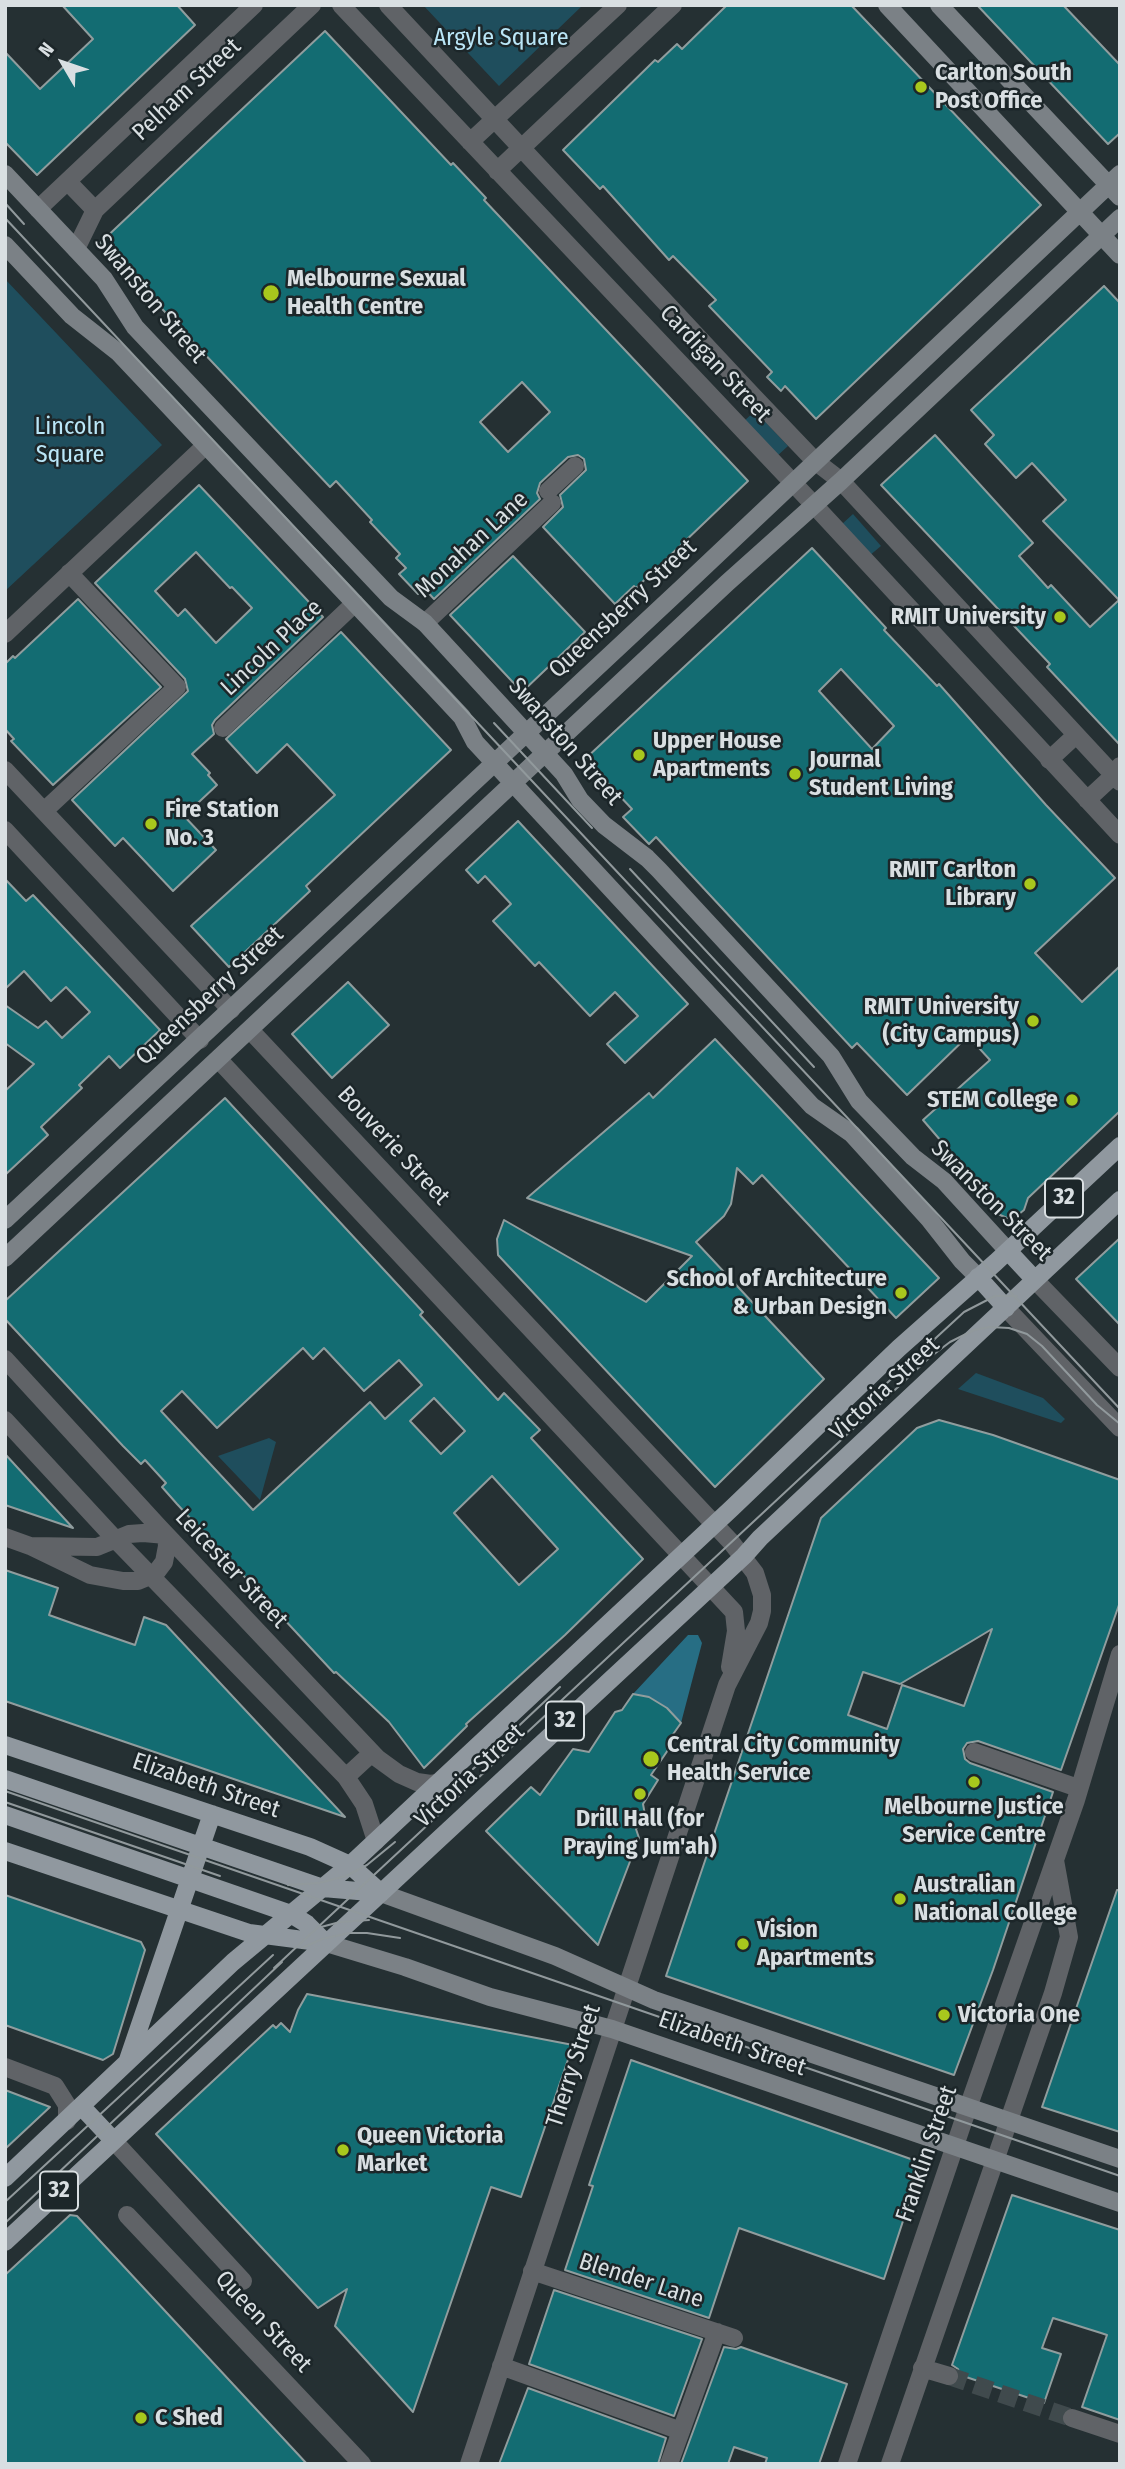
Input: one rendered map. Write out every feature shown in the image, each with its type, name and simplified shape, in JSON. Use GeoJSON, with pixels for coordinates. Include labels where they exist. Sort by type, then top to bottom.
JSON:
{"type":"FeatureCollection","features":[{"type":"Feature","properties":{"kind":"main road","name":"Victoria Street"},"geometry":{"type":"LineString","coordinates":[[5,2178],[264,1936],[376,1841],[715,1525],[899,1348],[1120,1146]]}},
{"type":"Feature","properties":{"kind":"main road","name":"Victoria Street"},"geometry":{"type":"LineString","coordinates":[[5,2242],[744,1556],[1120,1200]]}},
{"type":"Feature","properties":{"kind":"main road","name":"Swanston Street"},"geometry":{"type":"LineString","coordinates":[[1008,1251],[1035,1280]]}},
{"type":"Feature","properties":{"kind":"main road"},"geometry":{"type":"LineString","coordinates":[[978,1277],[1006,1308]]}},
{"type":"Feature","properties":{"kind":"main road","name":"Elizabeth Street"},"geometry":{"type":"LineString","coordinates":[[5,1745],[310,1847],[350,1865],[381,1893]]}},
{"type":"Feature","properties":{"kind":"main road","name":"Elizabeth Street"},"geometry":{"type":"LineString","coordinates":[[5,1779],[323,1888],[381,1893]]}},
{"type":"Feature","properties":{"kind":"main road"},"geometry":{"type":"LineString","coordinates":[[127,2064],[212,1814]]}},
{"type":"Feature","properties":{"kind":"main road","name":"Elizabeth Street"},"geometry":{"type":"LineString","coordinates":[[5,1815],[291,1914],[307,1924],[326,1943]]}},
{"type":"Feature","properties":{"kind":"main road","name":"Elizabeth Street"},"geometry":{"type":"LineString","coordinates":[[5,1851],[249,1933],[326,1943]]}},
{"type":"Feature","properties":{"kind":"main road"},"geometry":{"type":"LineString","coordinates":[[82,2107],[113,2140]]}},
{"type":"Feature","properties":{"kind":"street","name":"Pelham Street"},"geometry":{"type":"LineString","coordinates":[[38,209],[254,5]]}},
{"type":"Feature","properties":{"kind":"street","name":"Pelham Street"},"geometry":{"type":"LineString","coordinates":[[76,248],[95,210],[312,5]]}},
{"type":"Feature","properties":{"kind":"street","name":"Cardigan Street"},"geometry":{"type":"LineString","coordinates":[[341,5],[814,505],[1120,835]]}},
{"type":"Feature","properties":{"kind":"street","name":"Cardigan Street"},"geometry":{"type":"LineString","coordinates":[[388,5],[815,461],[841,481],[1076,735],[1118,774]]}},
{"type":"Feature","properties":{"kind":"street"},"geometry":{"type":"LineString","coordinates":[[470,142],[618,5]]}},
{"type":"Feature","properties":{"kind":"street"},"geometry":{"type":"LineString","coordinates":[[497,171],[673,5]]}},
{"type":"Feature","properties":{"kind":"street"},"geometry":{"type":"LineString","coordinates":[[887,5],[1120,255]]}},
{"type":"Feature","properties":{"kind":"street"},"geometry":{"type":"LineString","coordinates":[[939,5],[1116,186]]}},
{"type":"Feature","properties":{"kind":"street","name":"Swanston Street"},"geometry":{"type":"LineString","coordinates":[[5,174],[104,279],[144,337],[391,598],[425,623],[564,774],[580,800],[604,825],[659,870],[831,1056],[859,1101],[911,1155],[944,1181],[1008,1251]]}},
{"type":"Feature","properties":{"kind":"street"},"geometry":{"type":"LineString","coordinates":[[68,182],[95,210]]}},
{"type":"Feature","properties":{"kind":"street","name":"Queensberry Street"},"geometry":{"type":"LineString","coordinates":[[5,1220],[1080,212],[1116,186]]}},
{"type":"Feature","properties":{"kind":"street"},"geometry":{"type":"LineString","coordinates":[[5,1258],[1120,218]]}},
{"type":"Feature","properties":{"kind":"street"},"geometry":{"type":"LineString","coordinates":[[5,245],[72,316],[119,352],[462,717],[475,742],[512,783],[812,1106],[852,1134],[978,1277]]}},
{"type":"Feature","properties":{"kind":"street"},"geometry":{"type":"LineString","coordinates":[[899,383],[921,405]]}},
{"type":"Feature","properties":{"kind":"street"},"geometry":{"type":"LineString","coordinates":[[5,634],[206,445]]}},
{"type":"Feature","properties":{"kind":"street","name":"Monahan Lane"},"geometry":{"type":"LineString","coordinates":[[425,623],[550,497],[575,466]]}},
{"type":"Feature","properties":{"kind":"street"},"geometry":{"type":"LineString","coordinates":[[44,811],[177,687],[69,573]]}},
{"type":"Feature","properties":{"kind":"street","name":"Lincoln Place"},"geometry":{"type":"LineString","coordinates":[[223,728],[355,603]]}},
{"type":"Feature","properties":{"kind":"street"},"geometry":{"type":"LineString","coordinates":[[1049,761],[1076,735]]}},
{"type":"Feature","properties":{"kind":"street","name":"Bouverie Street"},"geometry":{"type":"LineString","coordinates":[[5,770],[744,1556]]}},
{"type":"Feature","properties":{"kind":"street"},"geometry":{"type":"LineString","coordinates":[[1087,800],[1118,774]]}},
{"type":"Feature","properties":{"kind":"street"},"geometry":{"type":"LineString","coordinates":[[5,830],[711,1586]]}},
{"type":"Feature","properties":{"kind":"street"},"geometry":{"type":"LineString","coordinates":[[336,912],[354,932]]}},
{"type":"Feature","properties":{"kind":"street"},"geometry":{"type":"LineString","coordinates":[[127,1107],[146,1127]]}},
{"type":"Feature","properties":{"kind":"street","name":"Swanston Street"},"geometry":{"type":"LineString","coordinates":[[1035,1280],[1120,1368]]}},
{"type":"Feature","properties":{"kind":"street"},"geometry":{"type":"LineString","coordinates":[[1006,1308],[1120,1428]]}},
{"type":"Feature","properties":{"kind":"street","name":"Leicester Street"},"geometry":{"type":"LineString","coordinates":[[5,1359],[166,1535],[372,1753],[387,1766],[412,1780],[427,1784],[439,1782]]}},
{"type":"Feature","properties":{"kind":"street"},"geometry":{"type":"LineString","coordinates":[[5,1420],[115,1539],[346,1777],[360,1795],[376,1841]]}},
{"type":"Feature","properties":{"kind":"street"},"geometry":{"type":"LineString","coordinates":[[5,1537],[100,1578],[131,1581],[151,1576],[164,1562],[167,1551],[166,1535],[136,1533],[100,1546],[86,1548],[30,1546]]}},
{"type":"Feature","properties":{"kind":"street","name":"Therry Street"},"geometry":{"type":"LineString","coordinates":[[727,1685],[752,1638],[762,1611],[762,1595],[755,1573],[744,1556]]}},
{"type":"Feature","properties":{"kind":"street","name":"Therry Street"},"geometry":{"type":"LineString","coordinates":[[468,2464],[727,1685],[736,1616],[711,1586]]}},
{"type":"Feature","properties":{"kind":"street","name":"Franklin Street"},"geometry":{"type":"LineString","coordinates":[[847,2464],[1078,1788],[1116,1695],[1120,1654]]}},
{"type":"Feature","properties":{"kind":"street"},"geometry":{"type":"LineString","coordinates":[[974,1752],[1078,1788]]}},
{"type":"Feature","properties":{"kind":"street"},"geometry":{"type":"LineString","coordinates":[[346,1777],[372,1753]]}},
{"type":"Feature","properties":{"kind":"street","name":"Franklin Street"},"geometry":{"type":"LineString","coordinates":[[890,2464],[1053,1993],[1069,1937],[1055,1860]]}},
{"type":"Feature","properties":{"kind":"street","name":"Elizabeth Street"},"geometry":{"type":"LineString","coordinates":[[381,1893],[534,1948],[654,2000],[1120,2159]]}},
{"type":"Feature","properties":{"kind":"street","name":"Elizabeth Street"},"geometry":{"type":"LineString","coordinates":[[326,1943],[490,1997],[612,2029],[1120,2203]]}},
{"type":"Feature","properties":{"kind":"street"},"geometry":{"type":"LineString","coordinates":[[5,2067],[55,2086],[66,2105],[66,2121]]}},
{"type":"Feature","properties":{"kind":"street","name":"Queen Street"},"geometry":{"type":"LineString","coordinates":[[113,2140],[243,2281]]}},
{"type":"Feature","properties":{"kind":"street","name":"Queen Street"},"geometry":{"type":"LineString","coordinates":[[127,2215],[362,2464]]}},
{"type":"Feature","properties":{"kind":"street","name":"Blender Lane"},"geometry":{"type":"LineString","coordinates":[[532,2271],[725,2335],[681,2431]]}},
{"type":"Feature","properties":{"kind":"street"},"geometry":{"type":"LineString","coordinates":[[501,2366],[681,2431],[669,2464]]}},
{"type":"Feature","properties":{"kind":"street"},"geometry":{"type":"LineString","coordinates":[[922,2368],[949,2376]]}},
{"type":"Feature","properties":{"kind":"street"},"geometry":{"type":"LineString","coordinates":[[1072,2418],[1120,2434]]}},
{"type":"Feature","properties":{"kind":"green space","name":"Argyle Square"},"geometry":{"type":"Polygon","coordinates":[[[423,5],[583,5],[499,86],[423,5]]]}},
{"type":"Feature","properties":{"kind":"green space","name":"Lincoln Square"},"geometry":{"type":"Polygon","coordinates":[[[5,279],[162,445],[5,591],[5,279]]]}},
{"type":"Feature","properties":{"kind":"green space"},"geometry":{"type":"Polygon","coordinates":[[[755,411],[788,446],[776,457],[743,422],[755,411]]]}},
{"type":"Feature","properties":{"kind":"green space"},"geometry":{"type":"Polygon","coordinates":[[[853,514],[881,546],[869,556],[841,525],[853,514]]]}},
{"type":"Feature","properties":{"kind":"green space"},"geometry":{"type":"Polygon","coordinates":[[[976,1373],[1043,1398],[1065,1419],[1061,1423],[958,1389],[976,1373]]]}},
{"type":"Feature","properties":{"kind":"green space"},"geometry":{"type":"Polygon","coordinates":[[[269,1438],[276,1442],[260,1500],[218,1456],[269,1438]]]}},
{"type":"Feature","properties":{"kind":"shaded area"},"geometry":{"type":"Polygon","coordinates":[[[688,1635],[698,1635],[702,1643],[681,1723],[667,1708],[650,1697],[633,1694],[688,1635]]]}},
{"type":"Feature","properties":{"kind":"building"},"geometry":{"type":"Polygon","coordinates":[[[62,5],[177,5],[195,25],[37,175],[5,142],[5,52],[40,89],[93,39],[62,5]]]}},
{"type":"Feature","properties":{"kind":"building"},"geometry":{"type":"Polygon","coordinates":[[[727,5],[851,5],[1041,205],[816,419],[785,386],[781,391],[767,377],[772,372],[709,306],[716,300],[673,256],[669,260],[603,186],[600,189],[563,150],[655,60],[658,62],[677,44],[682,49],[727,5]]]}},
{"type":"Feature","properties":{"kind":"building"},"geometry":{"type":"Polygon","coordinates":[[[977,5],[1063,5],[1120,65],[1120,133],[1108,144],[977,5]]]}},
{"type":"Feature","properties":{"kind":"building"},"geometry":{"type":"Polygon","coordinates":[[[325,31],[451,165],[453,163],[486,198],[484,200],[748,481],[636,588],[634,586],[615,604],[543,527],[563,507],[560,495],[586,470],[584,459],[578,455],[568,457],[540,483],[537,493],[540,499],[434,599],[424,588],[418,594],[399,574],[406,568],[396,558],[400,554],[370,522],[372,520],[336,481],[330,487],[100,243],[325,31]],[[522,382],[480,422],[508,452],[550,412],[522,382]]]}},
{"type":"Feature","properties":{"kind":"building","name":"RMIT University"},"geometry":{"type":"Polygon","coordinates":[[[1104,286],[1120,303],[1120,745],[1047,667],[1050,664],[881,485],[935,435],[1033,543],[1019,556],[1048,588],[1051,585],[1090,627],[1119,600],[1043,521],[1066,500],[1032,463],[1016,478],[985,444],[994,435],[971,410],[1104,286]]]}},
{"type":"Feature","properties":{"kind":"building"},"geometry":{"type":"Polygon","coordinates":[[[199,485],[323,617],[215,720],[212,725],[214,734],[192,754],[217,785],[184,816],[216,850],[173,891],[123,838],[115,846],[72,800],[188,691],[185,679],[95,583],[199,485]],[[196,552],[155,591],[178,616],[185,609],[216,643],[252,608],[196,552]]]}},
{"type":"Feature","properties":{"kind":"building"},"geometry":{"type":"Polygon","coordinates":[[[812,548],[886,628],[884,630],[937,686],[939,684],[1115,878],[1035,953],[1082,1002],[1120,966],[1120,1111],[1028,1198],[1024,1210],[1014,1218],[998,1214],[990,1198],[923,1120],[990,1060],[968,1036],[907,1095],[857,1043],[852,1048],[656,837],[649,844],[623,817],[632,809],[585,759],[812,548]],[[841,669],[819,691],[872,749],[894,726],[841,669]]]}},
{"type":"Feature","properties":{"kind":"building"},"geometry":{"type":"Polygon","coordinates":[[[513,556],[585,632],[522,692],[450,615],[513,556]]]}},
{"type":"Feature","properties":{"kind":"building"},"geometry":{"type":"Polygon","coordinates":[[[78,599],[161,687],[53,785],[11,741],[14,739],[5,729],[5,664],[13,656],[15,658],[78,599]]]}},
{"type":"Feature","properties":{"kind":"building"},"geometry":{"type":"Polygon","coordinates":[[[341,632],[451,750],[306,886],[310,891],[229,967],[191,926],[335,795],[287,744],[257,773],[226,739],[341,632]]]}},
{"type":"Feature","properties":{"kind":"building"},"geometry":{"type":"Polygon","coordinates":[[[518,821],[688,1004],[625,1063],[607,1044],[638,1016],[615,992],[590,1016],[539,962],[535,966],[493,921],[511,904],[485,876],[478,883],[466,870],[518,821]]]}},
{"type":"Feature","properties":{"kind":"building"},"geometry":{"type":"Polygon","coordinates":[[[5,879],[26,901],[33,895],[160,1030],[120,1068],[109,1056],[79,1085],[82,1088],[41,1127],[48,1135],[5,1175],[5,1091],[34,1064],[5,1043],[5,1005],[38,1028],[46,1021],[62,1038],[90,1012],[66,987],[51,1001],[24,971],[5,989],[5,879]]]}},
{"type":"Feature","properties":{"kind":"building"},"geometry":{"type":"Polygon","coordinates":[[[348,982],[389,1025],[332,1078],[292,1034],[348,982]]]}},
{"type":"Feature","properties":{"kind":"building"},"geometry":{"type":"Polygon","coordinates":[[[715,1039],[939,1278],[896,1318],[762,1175],[753,1184],[737,1168],[731,1204],[724,1216],[696,1242],[824,1379],[715,1487],[498,1255],[497,1239],[504,1220],[646,1302],[692,1256],[527,1198],[649,1093],[653,1098],[715,1039]]]}},
{"type":"Feature","properties":{"kind":"building"},"geometry":{"type":"Polygon","coordinates":[[[225,1098],[423,1312],[420,1315],[498,1400],[504,1393],[540,1430],[531,1438],[643,1559],[565,1635],[466,1724],[467,1726],[424,1768],[389,1722],[334,1673],[177,1504],[162,1487],[166,1483],[145,1460],[141,1464],[123,1446],[5,1319],[5,1301],[225,1098]],[[303,1348],[217,1428],[182,1391],[161,1411],[253,1510],[370,1402],[385,1419],[422,1385],[399,1360],[364,1391],[324,1348],[313,1359],[303,1348]],[[434,1398],[410,1421],[441,1454],[465,1431],[434,1398]],[[492,1476],[454,1513],[519,1585],[558,1549],[492,1476]]]}},
{"type":"Feature","properties":{"kind":"building"},"geometry":{"type":"Polygon","coordinates":[[[1120,1238],[1120,1325],[1076,1279],[1120,1238]]]}},
{"type":"Feature","properties":{"kind":"building"},"geometry":{"type":"Polygon","coordinates":[[[939,1420],[993,1435],[1120,1480],[1120,1602],[1061,1770],[978,1741],[967,1743],[963,1749],[965,1759],[970,1763],[1053,1792],[993,1970],[954,2075],[666,1976],[821,1518],[917,1428],[939,1420]],[[992,1629],[900,1684],[863,1672],[848,1715],[887,1729],[902,1685],[964,1706],[992,1629]]]}},
{"type":"Feature","properties":{"kind":"building"},"geometry":{"type":"Polygon","coordinates":[[[5,1454],[73,1528],[5,1505],[5,1454]]]}},
{"type":"Feature","properties":{"kind":"building"},"geometry":{"type":"Polygon","coordinates":[[[5,1570],[58,1588],[49,1615],[135,1645],[144,1617],[166,1625],[345,1817],[5,1701],[5,1570]]]}},
{"type":"Feature","properties":{"kind":"building"},"geometry":{"type":"Polygon","coordinates":[[[633,1694],[649,1697],[667,1708],[681,1723],[669,1740],[670,1747],[651,1775],[658,1780],[643,1804],[645,1815],[636,1829],[639,1838],[598,1945],[486,1831],[531,1787],[540,1795],[573,1749],[589,1752],[615,1712],[622,1710],[633,1694]]]}},
{"type":"Feature","properties":{"kind":"building"},"geometry":{"type":"Polygon","coordinates":[[[1117,1890],[1120,1890],[1120,2132],[1042,2107],[1117,1890]]]}},
{"type":"Feature","properties":{"kind":"building"},"geometry":{"type":"Polygon","coordinates":[[[5,1895],[141,1942],[145,1950],[113,2054],[103,2060],[5,2025],[5,1895]]]}},
{"type":"Feature","properties":{"kind":"building","name":"Queen Victoria Market"},"geometry":{"type":"Polygon","coordinates":[[[307,1994],[573,2045],[521,2197],[491,2187],[413,2412],[335,2326],[347,2289],[318,2308],[156,2134],[273,2025],[276,2028],[281,2023],[290,2032],[307,1994]]]}},
{"type":"Feature","properties":{"kind":"building"},"geometry":{"type":"Polygon","coordinates":[[[631,2060],[922,2163],[884,2279],[739,2228],[709,2318],[565,2270],[593,2186],[589,2185],[631,2060]]]}},
{"type":"Feature","properties":{"kind":"building"},"geometry":{"type":"Polygon","coordinates":[[[5,2090],[50,2107],[5,2149],[5,2090]]]}},
{"type":"Feature","properties":{"kind":"building"},"geometry":{"type":"Polygon","coordinates":[[[1012,2195],[1120,2230],[1120,2420],[1082,2407],[1107,2335],[1101,2333],[1053,2318],[1042,2348],[1061,2354],[1044,2403],[960,2375],[958,2369],[952,2365],[1012,2195]]]}},
{"type":"Feature","properties":{"kind":"building"},"geometry":{"type":"Polygon","coordinates":[[[70,2215],[77,2216],[307,2464],[5,2464],[5,2275],[70,2215]]]}},
{"type":"Feature","properties":{"kind":"building"},"geometry":{"type":"Polygon","coordinates":[[[554,2290],[702,2339],[674,2416],[529,2364],[554,2290]]]}},
{"type":"Feature","properties":{"kind":"building"},"geometry":{"type":"Polygon","coordinates":[[[724,2347],[741,2347],[847,2384],[819,2464],[765,2464],[767,2458],[734,2447],[728,2464],[681,2464],[724,2347]]]}},
{"type":"Feature","properties":{"kind":"building"},"geometry":{"type":"Polygon","coordinates":[[[528,2388],[666,2438],[658,2464],[499,2464],[528,2388]]]}},
{"type":"Feature","properties":{"kind":"tunnel"},"geometry":{"type":"LineString","coordinates":[[949,2376],[1072,2418]]}},
{"type":"Feature","properties":{"kind":"tram line"},"geometry":{"type":"LineString","coordinates":[[5,203],[24,224]]}},
{"type":"Feature","properties":{"kind":"tram line"},"geometry":{"type":"LineString","coordinates":[[5,218],[1120,1409]]}},
{"type":"Feature","properties":{"kind":"tram line"},"geometry":{"type":"LineString","coordinates":[[494,723],[592,828]]}},
{"type":"Feature","properties":{"kind":"tram line"},"geometry":{"type":"LineString","coordinates":[[630,869],[814,1067]]}},
{"type":"Feature","properties":{"kind":"tram line"},"geometry":{"type":"LineString","coordinates":[[862,1406],[964,1312],[995,1296],[1017,1296]]}},
{"type":"Feature","properties":{"kind":"tram line"},"geometry":{"type":"LineString","coordinates":[[274,1968],[929,1358],[950,1342],[974,1330],[990,1327],[1009,1328],[1027,1334],[1042,1346],[1097,1405],[1120,1424]]}},
{"type":"Feature","properties":{"kind":"tram line"},"geometry":{"type":"LineString","coordinates":[[473,1769],[560,1687]]}},
{"type":"Feature","properties":{"kind":"tram line"},"geometry":{"type":"LineString","coordinates":[[5,1791],[1120,2176]]}},
{"type":"Feature","properties":{"kind":"tram line"},"geometry":{"type":"LineString","coordinates":[[5,1802],[220,1876]]}},
{"type":"Feature","properties":{"kind":"tram line"},"geometry":{"type":"LineString","coordinates":[[288,1885],[319,1883],[346,1876],[367,1865],[395,1842]]}},
{"type":"Feature","properties":{"kind":"tram line"},"geometry":{"type":"LineString","coordinates":[[321,1927],[340,1922],[369,1920]]}},
{"type":"Feature","properties":{"kind":"tram line"},"geometry":{"type":"LineString","coordinates":[[302,1948],[322,1939],[349,1933],[400,1938]]}},
{"type":"Feature","properties":{"kind":"tram line"},"geometry":{"type":"LineString","coordinates":[[5,2202],[273,1955]]}},
{"type":"Feature","properties":{"kind":"tram line"},"geometry":{"type":"LineString","coordinates":[[5,2223],[282,1962]]}},
{"type":"Feature","properties":{"kind":"place","name":"Carlton South Post Office"},"geometry":{"type":"Point","coordinates":[921,87]}},
{"type":"Feature","properties":{"kind":"place","name":"Melbourne Sexual Health Centre"},"geometry":{"type":"Point","coordinates":[271,293]}},
{"type":"Feature","properties":{"kind":"place","name":"RMIT University"},"geometry":{"type":"Point","coordinates":[1060,617]}},
{"type":"Feature","properties":{"kind":"place","name":"Upper House Apartments"},"geometry":{"type":"Point","coordinates":[639,755]}},
{"type":"Feature","properties":{"kind":"place","name":"Journal Student Living"},"geometry":{"type":"Point","coordinates":[795,774]}},
{"type":"Feature","properties":{"kind":"place","name":"Fire Station No. 3"},"geometry":{"type":"Point","coordinates":[151,824]}},
{"type":"Feature","properties":{"kind":"place","name":"RMIT Carlton Library"},"geometry":{"type":"Point","coordinates":[1030,884]}},
{"type":"Feature","properties":{"kind":"place","name":"RMIT University (City Campus)"},"geometry":{"type":"Point","coordinates":[1033,1021]}},
{"type":"Feature","properties":{"kind":"place","name":"STEM College"},"geometry":{"type":"Point","coordinates":[1072,1100]}},
{"type":"Feature","properties":{"kind":"place","name":"School of Architecture & Urban Design"},"geometry":{"type":"Point","coordinates":[901,1293]}},
{"type":"Feature","properties":{"kind":"place","name":"Central City Community Health Service"},"geometry":{"type":"Point","coordinates":[651,1759]}},
{"type":"Feature","properties":{"kind":"place","name":"Melbourne Justice Service Centre"},"geometry":{"type":"Point","coordinates":[974,1782]}},
{"type":"Feature","properties":{"kind":"place","name":"Drill Hall (for Praying Jum'ah)"},"geometry":{"type":"Point","coordinates":[640,1794]}},
{"type":"Feature","properties":{"kind":"place","name":"Australian National College"},"geometry":{"type":"Point","coordinates":[900,1899]}},
{"type":"Feature","properties":{"kind":"place","name":"Vision Apartments"},"geometry":{"type":"Point","coordinates":[743,1944]}},
{"type":"Feature","properties":{"kind":"place","name":"Victoria One"},"geometry":{"type":"Point","coordinates":[944,2015]}},
{"type":"Feature","properties":{"kind":"place","name":"Queen Victoria Market"},"geometry":{"type":"Point","coordinates":[343,2150]}},
{"type":"Feature","properties":{"kind":"place","name":"C Shed"},"geometry":{"type":"Point","coordinates":[141,2418]}}]}
